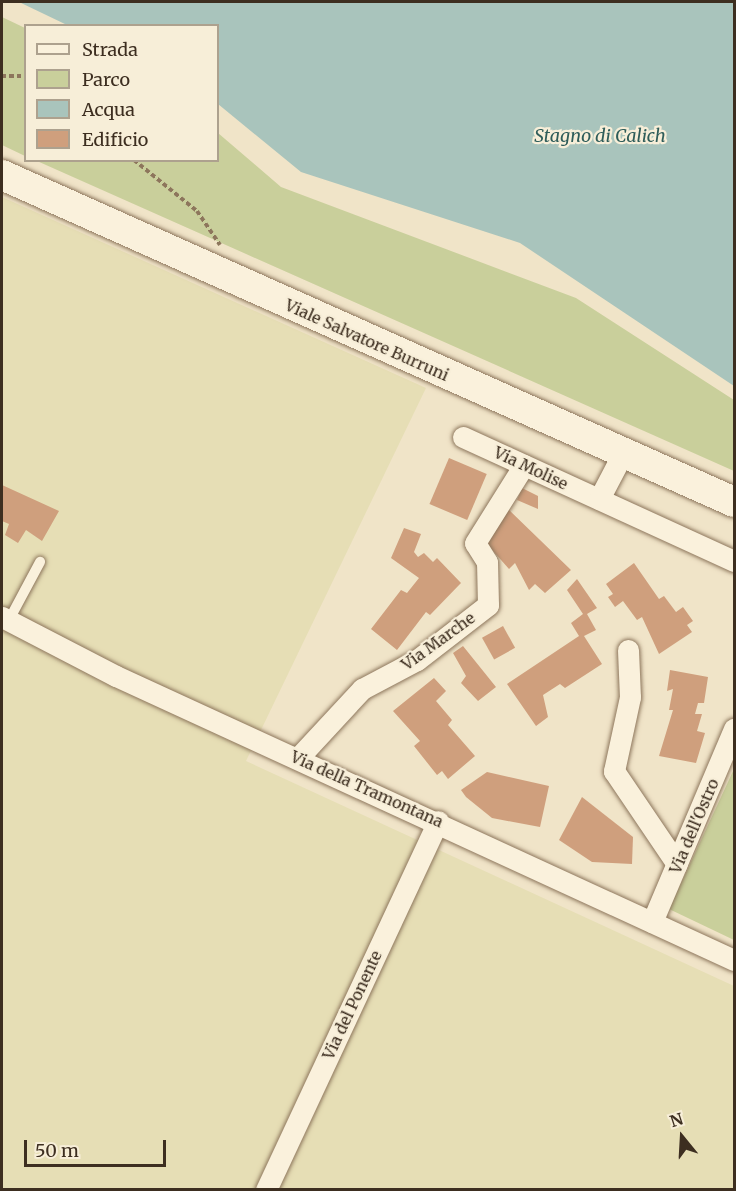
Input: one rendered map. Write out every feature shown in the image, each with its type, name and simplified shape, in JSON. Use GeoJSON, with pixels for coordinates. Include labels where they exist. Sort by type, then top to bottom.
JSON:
{"type":"FeatureCollection","features":[{"type":"Feature","properties":{"kind":"main road","name":"Viale Salvatore Burruni"},"geometry":{"type":"LineString","coordinates":[[2,175],[735,502]]}},
{"type":"Feature","properties":{"kind":"street","name":"Via Molise"},"geometry":{"type":"LineString","coordinates":[[463,437],[735,561]]}},
{"type":"Feature","properties":{"kind":"street"},"geometry":{"type":"LineString","coordinates":[[599,499],[623,453]]}},
{"type":"Feature","properties":{"kind":"street","name":"Via Marche"},"geometry":{"type":"LineString","coordinates":[[298,758],[362,689],[417,660],[488,605],[487,562],[474,543],[524,465]]}},
{"type":"Feature","properties":{"kind":"street","name":"Via della Tramontana"},"geometry":{"type":"LineString","coordinates":[[5,619],[298,758],[735,960]]}},
{"type":"Feature","properties":{"kind":"street"},"geometry":{"type":"LineString","coordinates":[[628,650],[630,697],[614,771],[677,864]]}},
{"type":"Feature","properties":{"kind":"street","name":"Via dell'Ostro"},"geometry":{"type":"LineString","coordinates":[[652,922],[735,729]]}},
{"type":"Feature","properties":{"kind":"street","name":"Via del Ponente"},"geometry":{"type":"LineString","coordinates":[[266,1190],[438,821]]}},
{"type":"Feature","properties":{"kind":"lane"},"geometry":{"type":"LineString","coordinates":[[5,619],[40,562]]}},
{"type":"Feature","properties":{"kind":"path"},"geometry":{"type":"LineString","coordinates":[[2,76],[24,76]]}},
{"type":"Feature","properties":{"kind":"path"},"geometry":{"type":"LineString","coordinates":[[136,162],[197,211],[223,250]]}},
{"type":"Feature","properties":{"kind":"shaded area"},"geometry":{"type":"Polygon","coordinates":[[[2,197],[426,388],[246,761],[734,986],[734,1189],[2,1190],[2,197]]]}},
{"type":"Feature","properties":{"kind":"green space"},"geometry":{"type":"Polygon","coordinates":[[[2,17],[24,28],[24,156],[2,145],[2,17]]]}},
{"type":"Feature","properties":{"kind":"green space"},"geometry":{"type":"Polygon","coordinates":[[[219,134],[281,187],[576,298],[734,400],[734,471],[39,162],[219,162],[219,134]]]}},
{"type":"Feature","properties":{"kind":"green space"},"geometry":{"type":"Polygon","coordinates":[[[734,769],[734,940],[669,909],[734,769]]]}},
{"type":"Feature","properties":{"kind":"water","name":"Stagno di Calich"},"geometry":{"type":"Polygon","coordinates":[[[19,2],[734,2],[734,386],[520,243],[301,172],[219,105],[219,24],[65,24],[19,2]]]}},
{"type":"Feature","properties":{"kind":"building"},"geometry":{"type":"Polygon","coordinates":[[[449,458],[487,474],[467,520],[429,504],[449,458]]]}},
{"type":"Feature","properties":{"kind":"building"},"geometry":{"type":"Polygon","coordinates":[[[2,485],[59,511],[42,541],[26,530],[18,543],[5,535],[9,524],[2,521],[2,485]]]}},
{"type":"Feature","properties":{"kind":"building"},"geometry":{"type":"Polygon","coordinates":[[[522,488],[538,496],[538,509],[517,500],[522,488]]]}},
{"type":"Feature","properties":{"kind":"building"},"geometry":{"type":"Polygon","coordinates":[[[508,509],[571,570],[545,593],[535,584],[529,590],[515,563],[509,569],[486,543],[484,529],[508,509]]]}},
{"type":"Feature","properties":{"kind":"building"},"geometry":{"type":"Polygon","coordinates":[[[404,528],[421,534],[414,552],[418,557],[424,553],[433,562],[437,558],[461,583],[430,615],[426,612],[397,650],[371,629],[401,590],[407,593],[419,578],[391,558],[404,528]]]}},
{"type":"Feature","properties":{"kind":"building"},"geometry":{"type":"Polygon","coordinates":[[[634,563],[659,599],[664,596],[676,612],[683,607],[693,621],[687,625],[692,632],[659,654],[642,617],[637,620],[623,601],[615,607],[608,597],[613,594],[606,584],[634,563]]]}},
{"type":"Feature","properties":{"kind":"building"},"geometry":{"type":"Polygon","coordinates":[[[577,579],[597,608],[587,614],[596,630],[584,636],[602,664],[565,688],[560,684],[543,695],[548,717],[536,726],[507,684],[579,636],[571,623],[583,614],[567,590],[577,579]]]}},
{"type":"Feature","properties":{"kind":"building"},"geometry":{"type":"Polygon","coordinates":[[[503,626],[515,648],[494,660],[482,638],[503,626]]]}},
{"type":"Feature","properties":{"kind":"building"},"geometry":{"type":"Polygon","coordinates":[[[463,646],[496,687],[478,701],[461,683],[466,676],[453,653],[463,646]]]}},
{"type":"Feature","properties":{"kind":"building"},"geometry":{"type":"Polygon","coordinates":[[[670,670],[708,677],[704,703],[698,703],[695,714],[702,714],[697,731],[705,733],[696,763],[659,756],[673,710],[669,710],[673,689],[667,691],[670,670]]]}},
{"type":"Feature","properties":{"kind":"building"},"geometry":{"type":"Polygon","coordinates":[[[434,678],[446,691],[436,701],[452,720],[448,725],[475,756],[448,779],[442,771],[437,775],[414,746],[420,741],[393,711],[434,678]]]}},
{"type":"Feature","properties":{"kind":"building"},"geometry":{"type":"Polygon","coordinates":[[[487,772],[549,786],[540,827],[492,818],[466,797],[461,790],[487,772]]]}},
{"type":"Feature","properties":{"kind":"building"},"geometry":{"type":"Polygon","coordinates":[[[582,797],[633,837],[632,864],[592,862],[559,840],[582,797]]]}}]}
